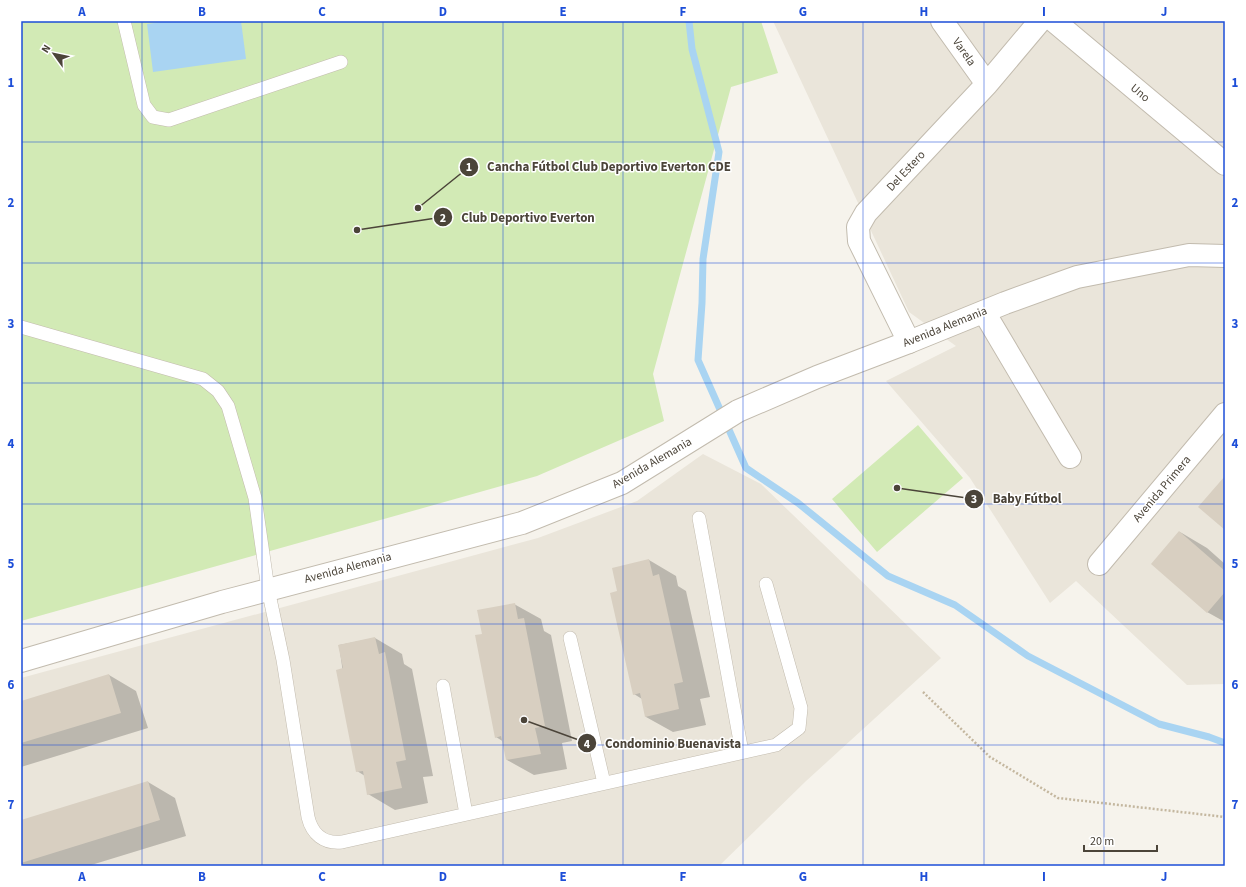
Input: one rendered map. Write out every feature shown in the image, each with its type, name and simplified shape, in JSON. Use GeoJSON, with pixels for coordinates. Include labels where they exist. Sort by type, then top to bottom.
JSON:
{"type":"FeatureCollection","features":[{"type":"Feature","properties":{"kind":"street","name":"Varela"},"geometry":{"type":"LineString","coordinates":[[942,21],[986,84]]}},
{"type":"Feature","properties":{"kind":"street","name":"Del Estero"},"geometry":{"type":"LineString","coordinates":[[909,342],[859,241],[858,227],[866,213],[986,84],[1040,21]]}},
{"type":"Feature","properties":{"kind":"street","name":"Uno"},"geometry":{"type":"LineString","coordinates":[[1054,21],[1225,164]]}},
{"type":"Feature","properties":{"kind":"street","name":"Avenida Alemania"},"geometry":{"type":"LineString","coordinates":[[21,660],[268,589],[522,523],[622,482],[738,412],[816,377],[984,312],[1077,277],[1189,255],[1225,256]]}},
{"type":"Feature","properties":{"kind":"street"},"geometry":{"type":"LineString","coordinates":[[984,312],[1070,457]]}},
{"type":"Feature","properties":{"kind":"street","name":"Avenida Primera"},"geometry":{"type":"LineString","coordinates":[[1099,564],[1225,414]]}},
{"type":"Feature","properties":{"kind":"lane"},"geometry":{"type":"LineString","coordinates":[[124,21],[144,105],[153,117],[169,120],[341,62]]}},
{"type":"Feature","properties":{"kind":"lane"},"geometry":{"type":"LineString","coordinates":[[21,327],[203,379],[218,391],[228,406],[256,498],[268,589],[282,660],[308,817],[314,832],[327,841],[342,842],[776,745],[799,728],[801,708],[766,584]]}},
{"type":"Feature","properties":{"kind":"lane"},"geometry":{"type":"LineString","coordinates":[[699,518],[742,752]]}},
{"type":"Feature","properties":{"kind":"lane"},"geometry":{"type":"LineString","coordinates":[[570,638],[604,783]]}},
{"type":"Feature","properties":{"kind":"lane"},"geometry":{"type":"LineString","coordinates":[[443,686],[466,814]]}},
{"type":"Feature","properties":{"kind":"path"},"geometry":{"type":"LineString","coordinates":[[923,692],[990,756],[1058,798],[1225,817]]}},
{"type":"Feature","properties":{"kind":"shaded area"},"geometry":{"type":"Polygon","coordinates":[[[773,21],[1225,21],[1225,684],[1187,685],[1076,581],[1050,603],[970,478],[886,381],[956,346],[909,312],[773,21]]]}},
{"type":"Feature","properties":{"kind":"shaded area"},"geometry":{"type":"Polygon","coordinates":[[[703,454],[761,484],[941,658],[805,782],[719,866],[21,866],[21,678],[538,538],[637,501],[703,454]]]}},
{"type":"Feature","properties":{"kind":"green space"},"geometry":{"type":"Polygon","coordinates":[[[21,21],[761,21],[778,73],[731,87],[653,374],[664,421],[537,476],[21,621],[21,21]]]}},
{"type":"Feature","properties":{"kind":"green space"},"geometry":{"type":"Polygon","coordinates":[[[918,425],[963,478],[877,552],[832,499],[918,425]]]}},
{"type":"Feature","properties":{"kind":"water"},"geometry":{"type":"Polygon","coordinates":[[[168,21],[241,21],[246,59],[153,72],[147,24],[168,21]]]}},
{"type":"Feature","properties":{"kind":"building"},"geometry":{"type":"Polygon","coordinates":[[[1225,476],[1225,530],[1198,507],[1225,476]]]}},
{"type":"Feature","properties":{"kind":"building"},"geometry":{"type":"Polygon","coordinates":[[[1179,531],[1225,571],[1225,592],[1207,613],[1151,564],[1179,531]]]}},
{"type":"Feature","properties":{"kind":"building"},"geometry":{"type":"Polygon","coordinates":[[[649,559],[653,576],[659,574],[683,682],[674,684],[679,709],[645,717],[640,693],[633,695],[610,593],[617,591],[612,568],[649,559]]]}},
{"type":"Feature","properties":{"kind":"building"},"geometry":{"type":"Polygon","coordinates":[[[515,603],[518,619],[524,618],[545,726],[535,728],[541,754],[506,760],[501,736],[495,738],[475,635],[482,634],[477,610],[515,603]]]}},
{"type":"Feature","properties":{"kind":"building"},"geometry":{"type":"Polygon","coordinates":[[[375,637],[379,654],[385,652],[406,760],[396,762],[402,788],[367,795],[363,771],[356,772],[336,670],[343,668],[338,645],[375,637]]]}},
{"type":"Feature","properties":{"kind":"building"},"geometry":{"type":"Polygon","coordinates":[[[109,674],[121,713],[21,743],[21,701],[109,674]]]}},
{"type":"Feature","properties":{"kind":"building"},"geometry":{"type":"Polygon","coordinates":[[[148,781],[160,820],[21,863],[21,820],[148,781]]]}},
{"type":"Feature","properties":{"kind":"waterway"},"geometry":{"type":"LineString","coordinates":[[689,21],[692,49],[719,152],[703,259],[698,360],[746,468],[798,503],[888,576],[955,605],[1028,656],[1159,724],[1209,737],[1225,743]]}},
{"type":"Feature","properties":{"kind":"place","name":"Cancha Fútbol Club Deportivo Everton CDE"},"geometry":{"type":"Point","coordinates":[418,208]}},
{"type":"Feature","properties":{"kind":"place","name":"Club Deportivo Everton"},"geometry":{"type":"Point","coordinates":[357,230]}},
{"type":"Feature","properties":{"kind":"place","name":"Baby Fútbol"},"geometry":{"type":"Point","coordinates":[897,488]}},
{"type":"Feature","properties":{"kind":"place","name":"Condominio Buenavista"},"geometry":{"type":"Point","coordinates":[524,720]}}]}
